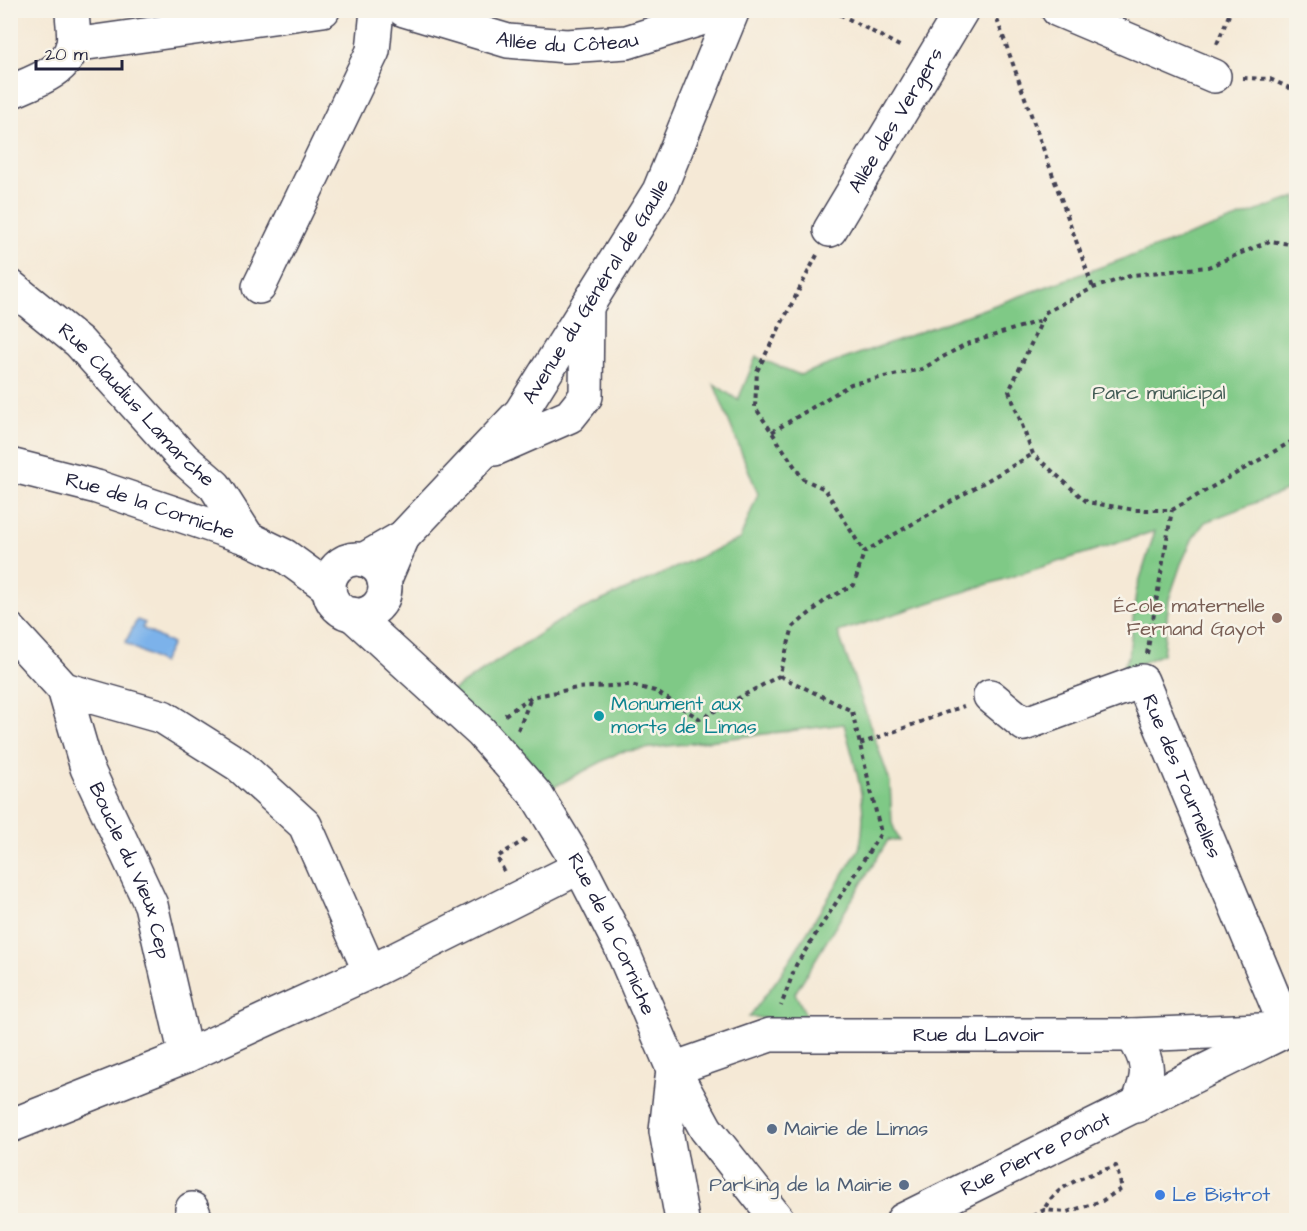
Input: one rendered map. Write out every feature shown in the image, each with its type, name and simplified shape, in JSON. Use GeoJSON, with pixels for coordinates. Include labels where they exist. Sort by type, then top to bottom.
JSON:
{"type":"FeatureCollection","features":[{"type":"Feature","properties":{"kind":"street"},"geometry":{"type":"LineString","coordinates":[[10,92],[47,76],[61,63],[73,45],[72,10]]}},
{"type":"Feature","properties":{"kind":"street"},"geometry":{"type":"LineString","coordinates":[[73,45],[323,10]]}},
{"type":"Feature","properties":{"kind":"street"},"geometry":{"type":"LineString","coordinates":[[259,287],[373,51],[377,10]]}},
{"type":"Feature","properties":{"kind":"street","name":"Allée du Côteau"},"geometry":{"type":"LineString","coordinates":[[404,10],[508,41],[566,46],[627,42],[731,10]]}},
{"type":"Feature","properties":{"kind":"street","name":"Avenue du Général de Gaulle"},"geometry":{"type":"LineString","coordinates":[[360,578],[403,537],[521,412],[659,191],[731,10]]}},
{"type":"Feature","properties":{"kind":"street","name":"Allée des Vergers"},"geometry":{"type":"LineString","coordinates":[[830,230],[963,10]]}},
{"type":"Feature","properties":{"kind":"street"},"geometry":{"type":"LineString","coordinates":[[1058,10],[1214,76]]}},
{"type":"Feature","properties":{"kind":"street","name":"Rue Claudius Lamarche"},"geometry":{"type":"LineString","coordinates":[[10,286],[79,342],[184,459],[214,486],[248,538]]}},
{"type":"Feature","properties":{"kind":"street"},"geometry":{"type":"LineString","coordinates":[[480,456],[570,416],[586,396],[587,306]]}},
{"type":"Feature","properties":{"kind":"street","name":"Rue de la Corniche"},"geometry":{"type":"LineString","coordinates":[[10,465],[98,487],[248,538],[285,556],[360,578],[415,670]]}},
{"type":"Feature","properties":{"kind":"street","name":"Rue de la Corniche"},"geometry":{"type":"LineString","coordinates":[[360,578],[370,612],[352,614],[481,732],[537,796],[554,821],[620,945],[674,1069],[706,1128],[778,1221]]}},
{"type":"Feature","properties":{"kind":"street","name":"Boucle du Vieux Cep"},"geometry":{"type":"LineString","coordinates":[[10,630],[64,689],[87,768],[151,905],[186,1056]]}},
{"type":"Feature","properties":{"kind":"street","name":"Rue des Tournelles"},"geometry":{"type":"LineString","coordinates":[[983,699],[1024,724],[1142,681],[1292,1027]]}},
{"type":"Feature","properties":{"kind":"street"},"geometry":{"type":"LineString","coordinates":[[64,689],[162,717],[239,765],[305,825],[370,972]]}},
{"type":"Feature","properties":{"kind":"street"},"geometry":{"type":"LineString","coordinates":[[10,1126],[186,1056],[370,972],[580,867]]}},
{"type":"Feature","properties":{"kind":"street","name":"Rue du Lavoir"},"geometry":{"type":"LineString","coordinates":[[674,1069],[770,1035],[1132,1035],[1292,1027]]}},
{"type":"Feature","properties":{"kind":"street","name":"Rue Pierre Ponot"},"geometry":{"type":"LineString","coordinates":[[903,1221],[1292,1027]]}},
{"type":"Feature","properties":{"kind":"street"},"geometry":{"type":"LineString","coordinates":[[1132,1035],[1145,1056],[1147,1082],[1137,1106]]}},
{"type":"Feature","properties":{"kind":"street"},"geometry":{"type":"LineString","coordinates":[[674,1069],[666,1131],[682,1221]]}},
{"type":"Feature","properties":{"kind":"path"},"geometry":{"type":"LineString","coordinates":[[832,10],[880,34],[930,65]]}},
{"type":"Feature","properties":{"kind":"path"},"geometry":{"type":"LineString","coordinates":[[993,10],[1093,288]]}},
{"type":"Feature","properties":{"kind":"path"},"geometry":{"type":"LineString","coordinates":[[1214,76],[1270,79],[1296,91]]}},
{"type":"Feature","properties":{"kind":"path"},"geometry":{"type":"LineString","coordinates":[[830,230],[757,371],[755,406],[803,479],[825,489],[864,552]]}},
{"type":"Feature","properties":{"kind":"path"},"geometry":{"type":"LineString","coordinates":[[1296,245],[1270,242],[1208,267],[1133,275],[1093,288],[1046,312],[1009,390],[1033,454],[1087,502],[1135,510],[1172,510],[1296,439]]}},
{"type":"Feature","properties":{"kind":"path"},"geometry":{"type":"LineString","coordinates":[[772,432],[851,384],[922,369],[964,345],[1042,320]]}},
{"type":"Feature","properties":{"kind":"path"},"geometry":{"type":"LineString","coordinates":[[481,732],[531,697],[577,688],[631,685],[655,691],[700,719],[779,676],[793,627],[826,599],[854,585],[864,552],[1033,454]]}},
{"type":"Feature","properties":{"kind":"path"},"geometry":{"type":"LineString","coordinates":[[1142,681],[1172,510]]}},
{"type":"Feature","properties":{"kind":"path"},"geometry":{"type":"LineString","coordinates":[[770,1035],[796,965],[881,833],[852,711],[779,676]]}},
{"type":"Feature","properties":{"kind":"path"},"geometry":{"type":"LineString","coordinates":[[860,744],[983,699]]}},
{"type":"Feature","properties":{"kind":"path"},"geometry":{"type":"LineString","coordinates":[[518,900],[497,857],[554,821]]}},
{"type":"Feature","properties":{"kind":"path"},"geometry":{"type":"LineString","coordinates":[[1025,1221],[1044,1210],[1067,1212],[1102,1201],[1122,1188],[1116,1166],[1063,1188],[1048,1200],[1044,1210]]}},
{"type":"Feature","properties":{"kind":"green space","name":"Parc municipal"},"geometry":{"type":"Polygon","coordinates":[[[1296,197],[1296,487],[1205,522],[1193,538],[1169,599],[1163,654],[1120,672],[1129,655],[1136,592],[1155,531],[838,632],[890,782],[892,823],[899,841],[888,840],[795,993],[810,1023],[749,1017],[779,977],[859,849],[862,833],[862,802],[844,724],[620,752],[537,796],[444,696],[567,616],[740,539],[758,494],[714,384],[738,400],[756,357],[800,375],[1296,197]]]}},
{"type":"Feature","properties":{"kind":"water"},"geometry":{"type":"Polygon","coordinates":[[[137,620],[145,623],[142,628],[172,644],[162,663],[125,643],[137,620]]]}},
{"type":"Feature","properties":{"kind":"place","name":"École maternelle Fernand Gayot"},"geometry":{"type":"Point","coordinates":[1277,618]}},
{"type":"Feature","properties":{"kind":"place","name":"Monument aux morts de Limas"},"geometry":{"type":"Point","coordinates":[599,716]}},
{"type":"Feature","properties":{"kind":"place","name":"Mairie de Limas"},"geometry":{"type":"Point","coordinates":[772,1129]}},
{"type":"Feature","properties":{"kind":"place","name":"Parking de la Mairie"},"geometry":{"type":"Point","coordinates":[904,1185]}},
{"type":"Feature","properties":{"kind":"place","name":"Le Bistrot"},"geometry":{"type":"Point","coordinates":[1160,1195]}}]}
